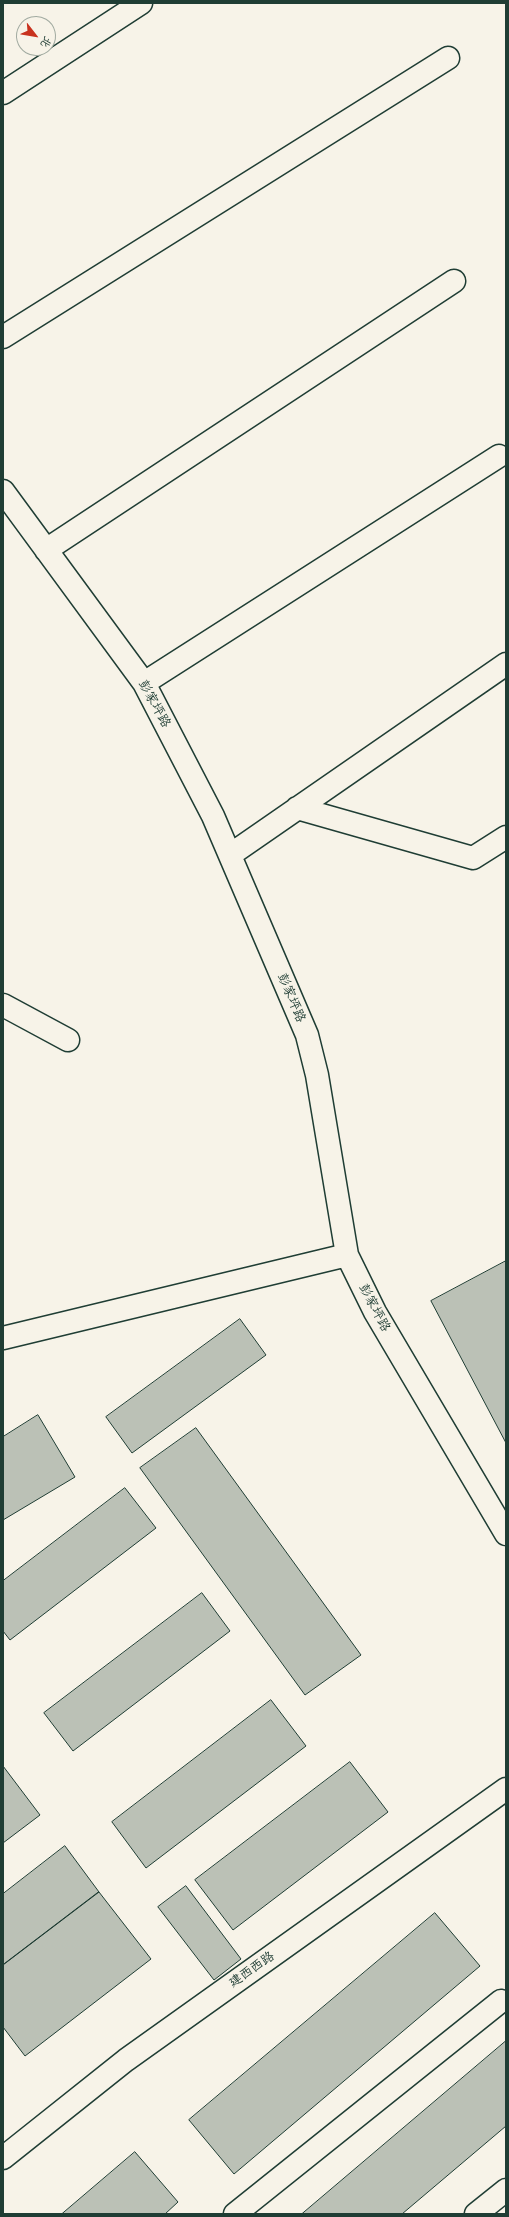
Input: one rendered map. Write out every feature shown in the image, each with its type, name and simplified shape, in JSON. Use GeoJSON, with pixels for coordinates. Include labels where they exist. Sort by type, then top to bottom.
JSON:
{"type":"FeatureCollection","features":[{"type":"Feature","properties":{"kind":"street"},"geometry":{"type":"LineString","coordinates":[[3,93],[141,3]]}},
{"type":"Feature","properties":{"kind":"street"},"geometry":{"type":"LineString","coordinates":[[3,337],[448,58]]}},
{"type":"Feature","properties":{"kind":"street"},"geometry":{"type":"LineString","coordinates":[[46,550],[454,281]]}},
{"type":"Feature","properties":{"kind":"street"},"geometry":{"type":"LineString","coordinates":[[144,683],[500,456]]}},
{"type":"Feature","properties":{"kind":"street","name":"彭家坪路"},"geometry":{"type":"LineString","coordinates":[[3,491],[144,683],[213,816],[307,1035],[317,1075],[347,1255],[375,1312],[506,1534]]}},
{"type":"Feature","properties":{"kind":"street"},"geometry":{"type":"LineString","coordinates":[[230,855],[506,664]]}},
{"type":"Feature","properties":{"kind":"street"},"geometry":{"type":"LineString","coordinates":[[297,808],[473,858],[506,837]]}},
{"type":"Feature","properties":{"kind":"street"},"geometry":{"type":"LineString","coordinates":[[3,1005],[68,1040]]}},
{"type":"Feature","properties":{"kind":"street"},"geometry":{"type":"LineString","coordinates":[[3,1338],[347,1255]]}},
{"type":"Feature","properties":{"kind":"street","name":"建西西路"},"geometry":{"type":"LineString","coordinates":[[3,2158],[126,2060],[506,1789]]}},
{"type":"Feature","properties":{"kind":"street"},"geometry":{"type":"LineString","coordinates":[[235,2214],[501,2001]]}},
{"type":"Feature","properties":{"kind":"street"},"geometry":{"type":"LineString","coordinates":[[476,2214],[506,2190]]}},
{"type":"Feature","properties":{"kind":"building"},"geometry":{"type":"Polygon","coordinates":[[[506,1261],[506,1443],[431,1301],[506,1261]]]}},
{"type":"Feature","properties":{"kind":"building"},"geometry":{"type":"Polygon","coordinates":[[[240,1319],[266,1355],[132,1453],[106,1417],[240,1319]]]}},
{"type":"Feature","properties":{"kind":"building"},"geometry":{"type":"Polygon","coordinates":[[[38,1415],[75,1477],[3,1520],[3,1437],[38,1415]]]}},
{"type":"Feature","properties":{"kind":"building"},"geometry":{"type":"Polygon","coordinates":[[[196,1428],[361,1655],[305,1695],[140,1468],[196,1428]]]}},
{"type":"Feature","properties":{"kind":"building"},"geometry":{"type":"Polygon","coordinates":[[[125,1488],[156,1528],[10,1640],[3,1631],[3,1581],[125,1488]]]}},
{"type":"Feature","properties":{"kind":"building"},"geometry":{"type":"Polygon","coordinates":[[[202,1593],[230,1631],[73,1751],[44,1713],[202,1593]]]}},
{"type":"Feature","properties":{"kind":"building"},"geometry":{"type":"Polygon","coordinates":[[[271,1700],[306,1746],[146,1868],[112,1822],[271,1700]]]}},
{"type":"Feature","properties":{"kind":"building"},"geometry":{"type":"Polygon","coordinates":[[[350,1762],[388,1812],[233,1930],[195,1880],[350,1762]]]}},
{"type":"Feature","properties":{"kind":"building"},"geometry":{"type":"Polygon","coordinates":[[[3,1766],[40,1815],[3,1843],[3,1766]]]}},
{"type":"Feature","properties":{"kind":"building"},"geometry":{"type":"Polygon","coordinates":[[[65,1846],[99,1892],[3,1965],[3,1894],[65,1846]]]}},
{"type":"Feature","properties":{"kind":"building"},"geometry":{"type":"Polygon","coordinates":[[[186,1886],[241,1959],[214,1980],[158,1907],[186,1886]]]}},
{"type":"Feature","properties":{"kind":"building"},"geometry":{"type":"Polygon","coordinates":[[[99,1892],[151,1959],[25,2056],[3,2027],[3,1965],[99,1892]]]}},
{"type":"Feature","properties":{"kind":"building"},"geometry":{"type":"Polygon","coordinates":[[[435,1913],[480,1966],[234,2174],[189,2120],[435,1913]]]}},
{"type":"Feature","properties":{"kind":"building"},"geometry":{"type":"Polygon","coordinates":[[[506,2041],[506,2126],[402,2214],[302,2214],[506,2041]]]}},
{"type":"Feature","properties":{"kind":"building"},"geometry":{"type":"Polygon","coordinates":[[[135,2152],[178,2202],[165,2214],[62,2214],[135,2152]]]}}]}
